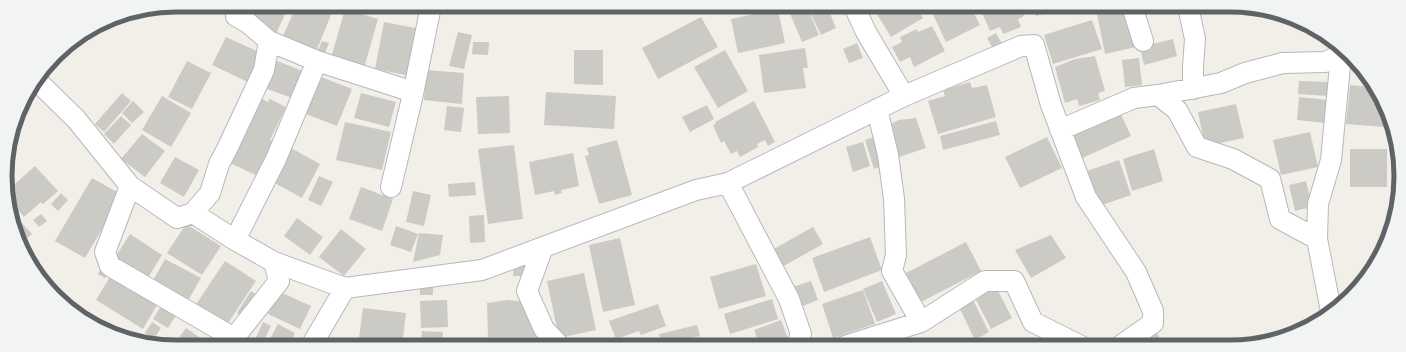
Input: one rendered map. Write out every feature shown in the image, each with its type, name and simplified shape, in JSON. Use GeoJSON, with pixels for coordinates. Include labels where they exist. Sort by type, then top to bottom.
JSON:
{"type":"FeatureCollection","features":[{"type":"Feature","properties":{"kind":"street"},"geometry":{"type":"LineString","coordinates":[[236,12],[236,16],[248,23],[269,41],[317,61],[404,89],[413,94]]}},
{"type":"Feature","properties":{"kind":"street"},"geometry":{"type":"LineString","coordinates":[[391,187],[413,94],[430,12]]}},
{"type":"Feature","properties":{"kind":"street"},"geometry":{"type":"LineString","coordinates":[[857,12],[866,32],[904,96]]}},
{"type":"Feature","properties":{"kind":"street"},"geometry":{"type":"LineString","coordinates":[[1134,12],[1143,41]]}},
{"type":"Feature","properties":{"kind":"street"},"geometry":{"type":"LineString","coordinates":[[1189,12],[1195,39],[1193,89]]}},
{"type":"Feature","properties":{"kind":"street"},"geometry":{"type":"LineString","coordinates":[[185,215],[210,193],[219,164],[228,149],[264,70],[269,41]]}},
{"type":"Feature","properties":{"kind":"street"},"geometry":{"type":"LineString","coordinates":[[40,84],[76,119],[130,186],[235,240],[274,262],[345,288],[482,270],[696,190],[728,183],[904,96],[1021,46],[1034,45],[1051,105],[1086,197],[1136,272],[1153,311],[1153,323],[1129,340]]}},
{"type":"Feature","properties":{"kind":"street"},"geometry":{"type":"LineString","coordinates":[[1060,130],[1134,98],[1221,83],[1245,73],[1283,63],[1325,62],[1340,54]]}},
{"type":"Feature","properties":{"kind":"street"},"geometry":{"type":"LineString","coordinates":[[1330,306],[1316,240],[1318,204],[1331,160],[1342,56]]}},
{"type":"Feature","properties":{"kind":"street"},"geometry":{"type":"LineString","coordinates":[[235,240],[276,159],[317,61]]}},
{"type":"Feature","properties":{"kind":"street"},"geometry":{"type":"LineString","coordinates":[[1158,95],[1177,110],[1197,147],[1233,160],[1270,179],[1280,219],[1316,240]]}},
{"type":"Feature","properties":{"kind":"street"},"geometry":{"type":"LineString","coordinates":[[877,109],[888,155],[894,199],[896,255],[892,271],[921,322]]}},
{"type":"Feature","properties":{"kind":"street"},"geometry":{"type":"LineString","coordinates":[[728,183],[789,299],[802,334],[799,340]]}},
{"type":"Feature","properties":{"kind":"street"},"geometry":{"type":"LineString","coordinates":[[130,186],[105,252],[110,266],[235,340]]}},
{"type":"Feature","properties":{"kind":"street"},"geometry":{"type":"LineString","coordinates":[[543,247],[527,291],[544,329],[554,340]]}},
{"type":"Feature","properties":{"kind":"street"},"geometry":{"type":"LineString","coordinates":[[239,340],[279,281],[274,262]]}},
{"type":"Feature","properties":{"kind":"street"},"geometry":{"type":"LineString","coordinates":[[864,340],[921,322],[985,281],[1014,281],[1033,322],[1069,340]]}},
{"type":"Feature","properties":{"kind":"street"},"geometry":{"type":"LineString","coordinates":[[315,340],[345,288]]}},
{"type":"Feature","properties":{"kind":"building"},"geometry":{"type":"Polygon","coordinates":[[[250,12],[286,12],[276,34],[246,21],[250,12]]]}},
{"type":"Feature","properties":{"kind":"building"},"geometry":{"type":"Polygon","coordinates":[[[294,12],[332,12],[316,52],[282,38],[294,12]]]}},
{"type":"Feature","properties":{"kind":"building"},"geometry":{"type":"Polygon","coordinates":[[[344,12],[355,12],[378,19],[364,68],[331,58],[344,12]]]}},
{"type":"Feature","properties":{"kind":"building"},"geometry":{"type":"Polygon","coordinates":[[[620,12],[638,12],[638,14],[620,12]]]}},
{"type":"Feature","properties":{"kind":"building"},"geometry":{"type":"Polygon","coordinates":[[[764,12],[779,12],[785,43],[738,53],[731,19],[764,12]]]}},
{"type":"Feature","properties":{"kind":"building"},"geometry":{"type":"Polygon","coordinates":[[[789,12],[809,12],[819,35],[802,42],[789,12]]]}},
{"type":"Feature","properties":{"kind":"building"},"geometry":{"type":"Polygon","coordinates":[[[810,12],[829,12],[836,28],[821,35],[810,12]]]}},
{"type":"Feature","properties":{"kind":"building"},"geometry":{"type":"Polygon","coordinates":[[[876,12],[920,12],[923,18],[891,37],[876,12]]]}},
{"type":"Feature","properties":{"kind":"building"},"geometry":{"type":"Polygon","coordinates":[[[932,12],[973,12],[980,25],[946,42],[932,12]]]}},
{"type":"Feature","properties":{"kind":"building"},"geometry":{"type":"Polygon","coordinates":[[[982,12],[1022,12],[1024,16],[1018,19],[1021,27],[1003,34],[1000,27],[990,31],[982,12]]]}},
{"type":"Feature","properties":{"kind":"building"},"geometry":{"type":"Polygon","coordinates":[[[1035,12],[1052,12],[1036,16],[1035,12]]]}},
{"type":"Feature","properties":{"kind":"building"},"geometry":{"type":"Polygon","coordinates":[[[1107,12],[1129,12],[1136,47],[1105,54],[1097,14],[1107,12]]]}},
{"type":"Feature","properties":{"kind":"building"},"geometry":{"type":"Polygon","coordinates":[[[701,17],[718,47],[658,79],[642,48],[701,17]]]}},
{"type":"Feature","properties":{"kind":"building"},"geometry":{"type":"Polygon","coordinates":[[[1092,20],[1102,49],[1053,64],[1044,35],[1092,20]]]}},
{"type":"Feature","properties":{"kind":"building"},"geometry":{"type":"Polygon","coordinates":[[[384,22],[420,29],[410,76],[375,69],[384,22]]]}},
{"type":"Feature","properties":{"kind":"building"},"geometry":{"type":"Polygon","coordinates":[[[932,26],[945,51],[914,67],[910,57],[900,62],[892,47],[902,42],[900,37],[917,29],[918,32],[932,26]]]}},
{"type":"Feature","properties":{"kind":"building"},"geometry":{"type":"Polygon","coordinates":[[[458,32],[472,35],[464,69],[449,66],[458,32]]]}},
{"type":"Feature","properties":{"kind":"building"},"geometry":{"type":"Polygon","coordinates":[[[996,33],[1004,47],[995,52],[987,38],[996,33]]]}},
{"type":"Feature","properties":{"kind":"building"},"geometry":{"type":"Polygon","coordinates":[[[226,37],[263,54],[250,83],[212,65],[226,37]]]}},
{"type":"Feature","properties":{"kind":"building"},"geometry":{"type":"Polygon","coordinates":[[[1173,39],[1177,56],[1144,65],[1140,47],[1173,39]]]}},
{"type":"Feature","properties":{"kind":"building"},"geometry":{"type":"Polygon","coordinates":[[[322,41],[329,43],[324,56],[317,53],[322,41]]]}},
{"type":"Feature","properties":{"kind":"building"},"geometry":{"type":"Polygon","coordinates":[[[473,42],[489,42],[488,55],[472,54],[473,42]]]}},
{"type":"Feature","properties":{"kind":"building"},"geometry":{"type":"Polygon","coordinates":[[[857,43],[863,58],[849,63],[843,49],[857,43]]]}},
{"type":"Feature","properties":{"kind":"building"},"geometry":{"type":"Polygon","coordinates":[[[805,48],[808,68],[803,68],[806,88],[764,93],[759,55],[805,48]]]}},
{"type":"Feature","properties":{"kind":"building"},"geometry":{"type":"Polygon","coordinates":[[[574,50],[603,50],[603,85],[574,84],[574,50]]]}},
{"type":"Feature","properties":{"kind":"building"},"geometry":{"type":"Polygon","coordinates":[[[725,50],[748,91],[718,108],[694,67],[725,50]]]}},
{"type":"Feature","properties":{"kind":"building"},"geometry":{"type":"Polygon","coordinates":[[[1095,56],[1105,91],[1098,93],[1100,100],[1079,106],[1077,99],[1065,103],[1055,67],[1075,59],[1095,56]]]}},
{"type":"Feature","properties":{"kind":"building"},"geometry":{"type":"Polygon","coordinates":[[[1139,58],[1142,85],[1125,87],[1122,60],[1139,58]]]}},
{"type":"Feature","properties":{"kind":"building"},"geometry":{"type":"Polygon","coordinates":[[[187,61],[211,73],[192,109],[168,97],[187,61]]]}},
{"type":"Feature","properties":{"kind":"building"},"geometry":{"type":"Polygon","coordinates":[[[277,61],[305,72],[295,99],[267,89],[277,61]]]}},
{"type":"Feature","properties":{"kind":"building"},"geometry":{"type":"Polygon","coordinates":[[[426,70],[464,73],[462,104],[424,100],[426,70]]]}},
{"type":"Feature","properties":{"kind":"building"},"geometry":{"type":"Polygon","coordinates":[[[321,77],[352,89],[337,126],[306,114],[321,77]]]}},
{"type":"Feature","properties":{"kind":"building"},"geometry":{"type":"Polygon","coordinates":[[[1299,81],[1329,82],[1328,96],[1298,94],[1299,81]]]}},
{"type":"Feature","properties":{"kind":"building"},"geometry":{"type":"Polygon","coordinates":[[[970,82],[972,88],[987,85],[996,117],[938,134],[928,101],[945,96],[943,90],[970,82]]]}},
{"type":"Feature","properties":{"kind":"building"},"geometry":{"type":"Polygon","coordinates":[[[1350,85],[1367,86],[1382,113],[1385,122],[1384,127],[1346,124],[1350,85]]]}},
{"type":"Feature","properties":{"kind":"building"},"geometry":{"type":"Polygon","coordinates":[[[546,92],[616,96],[614,129],[544,125],[546,92]]]}},
{"type":"Feature","properties":{"kind":"building"},"geometry":{"type":"Polygon","coordinates":[[[122,93],[131,101],[104,132],[95,124],[122,93]]]}},
{"type":"Feature","properties":{"kind":"building"},"geometry":{"type":"Polygon","coordinates":[[[361,93],[396,102],[389,127],[354,118],[361,93]]]}},
{"type":"Feature","properties":{"kind":"building"},"geometry":{"type":"Polygon","coordinates":[[[162,96],[191,113],[171,147],[142,130],[162,96]]]}},
{"type":"Feature","properties":{"kind":"building"},"geometry":{"type":"Polygon","coordinates":[[[509,96],[510,133],[478,134],[476,97],[509,96]]]}},
{"type":"Feature","properties":{"kind":"building"},"geometry":{"type":"Polygon","coordinates":[[[258,97],[268,102],[270,99],[286,107],[270,140],[279,144],[262,178],[230,163],[258,97]]]}},
{"type":"Feature","properties":{"kind":"building"},"geometry":{"type":"Polygon","coordinates":[[[1299,97],[1328,100],[1325,123],[1297,120],[1299,97]]]}},
{"type":"Feature","properties":{"kind":"building"},"geometry":{"type":"Polygon","coordinates":[[[133,101],[144,112],[132,123],[122,113],[133,101]]]}},
{"type":"Feature","properties":{"kind":"building"},"geometry":{"type":"Polygon","coordinates":[[[754,101],[775,142],[768,146],[765,140],[757,144],[758,147],[740,157],[737,151],[731,154],[724,141],[721,143],[713,125],[716,124],[715,122],[754,101]]]}},
{"type":"Feature","properties":{"kind":"building"},"geometry":{"type":"Polygon","coordinates":[[[1236,104],[1244,138],[1205,146],[1198,112],[1236,104]]]}},
{"type":"Feature","properties":{"kind":"building"},"geometry":{"type":"Polygon","coordinates":[[[707,105],[714,119],[690,132],[682,117],[707,105]]]}},
{"type":"Feature","properties":{"kind":"building"},"geometry":{"type":"Polygon","coordinates":[[[447,106],[464,108],[461,132],[444,130],[447,106]]]}},
{"type":"Feature","properties":{"kind":"building"},"geometry":{"type":"Polygon","coordinates":[[[1118,108],[1131,136],[1078,160],[1065,132],[1118,108]]]}},
{"type":"Feature","properties":{"kind":"building"},"geometry":{"type":"Polygon","coordinates":[[[121,116],[131,125],[114,144],[104,134],[121,116]]]}},
{"type":"Feature","properties":{"kind":"building"},"geometry":{"type":"Polygon","coordinates":[[[916,118],[926,148],[893,159],[883,128],[899,120],[916,118]]]}},
{"type":"Feature","properties":{"kind":"building"},"geometry":{"type":"Polygon","coordinates":[[[996,121],[1000,135],[943,150],[940,136],[996,121]]]}},
{"type":"Feature","properties":{"kind":"building"},"geometry":{"type":"Polygon","coordinates":[[[345,122],[391,132],[382,170],[336,160],[345,122]]]}},
{"type":"Feature","properties":{"kind":"building"},"geometry":{"type":"Polygon","coordinates":[[[1310,132],[1318,167],[1281,175],[1273,140],[1310,132]]]}},
{"type":"Feature","properties":{"kind":"building"},"geometry":{"type":"Polygon","coordinates":[[[142,134],[165,151],[145,177],[121,159],[142,134]]]}},
{"type":"Feature","properties":{"kind":"building"},"geometry":{"type":"Polygon","coordinates":[[[876,136],[885,165],[874,169],[865,140],[876,136]]]}},
{"type":"Feature","properties":{"kind":"building"},"geometry":{"type":"Polygon","coordinates":[[[1047,137],[1062,168],[1020,188],[1005,157],[1047,137]]]}},
{"type":"Feature","properties":{"kind":"building"},"geometry":{"type":"Polygon","coordinates":[[[617,140],[632,195],[599,204],[585,156],[589,155],[587,148],[617,140]]]}},
{"type":"Feature","properties":{"kind":"building"},"geometry":{"type":"Polygon","coordinates":[[[863,142],[870,166],[853,172],[846,147],[863,142]]]}},
{"type":"Feature","properties":{"kind":"building"},"geometry":{"type":"Polygon","coordinates":[[[514,145],[523,219],[488,224],[478,149],[514,145]]]}},
{"type":"Feature","properties":{"kind":"building"},"geometry":{"type":"Polygon","coordinates":[[[289,147],[320,164],[302,198],[271,181],[289,147]]]}},
{"type":"Feature","properties":{"kind":"building"},"geometry":{"type":"Polygon","coordinates":[[[1154,149],[1163,181],[1132,191],[1123,159],[1154,149]]]}},
{"type":"Feature","properties":{"kind":"building"},"geometry":{"type":"Polygon","coordinates":[[[1350,149],[1387,149],[1387,187],[1350,187],[1350,149]]]}},
{"type":"Feature","properties":{"kind":"building"},"geometry":{"type":"Polygon","coordinates":[[[573,153],[579,186],[561,190],[562,193],[555,195],[554,191],[535,195],[529,162],[573,153]]]}},
{"type":"Feature","properties":{"kind":"building"},"geometry":{"type":"Polygon","coordinates":[[[175,157],[199,170],[184,197],[160,183],[175,157]]]}},
{"type":"Feature","properties":{"kind":"building"},"geometry":{"type":"Polygon","coordinates":[[[1119,160],[1131,195],[1099,206],[1087,171],[1119,160]]]}},
{"type":"Feature","properties":{"kind":"building"},"geometry":{"type":"Polygon","coordinates":[[[35,166],[58,191],[43,204],[41,202],[24,217],[15,206],[12,186],[35,166]]]}},
{"type":"Feature","properties":{"kind":"building"},"geometry":{"type":"Polygon","coordinates":[[[319,176],[333,182],[321,206],[308,200],[319,176]]]}},
{"type":"Feature","properties":{"kind":"building"},"geometry":{"type":"Polygon","coordinates":[[[92,178],[122,195],[85,258],[55,241],[92,178]]]}},
{"type":"Feature","properties":{"kind":"building"},"geometry":{"type":"Polygon","coordinates":[[[1306,181],[1312,207],[1295,211],[1289,185],[1306,181]]]}},
{"type":"Feature","properties":{"kind":"building"},"geometry":{"type":"Polygon","coordinates":[[[475,182],[476,195],[449,197],[448,184],[475,182]]]}},
{"type":"Feature","properties":{"kind":"building"},"geometry":{"type":"Polygon","coordinates":[[[361,187],[393,199],[382,231],[349,219],[361,187]]]}},
{"type":"Feature","properties":{"kind":"building"},"geometry":{"type":"Polygon","coordinates":[[[413,191],[431,195],[424,226],[406,222],[413,191]]]}},
{"type":"Feature","properties":{"kind":"building"},"geometry":{"type":"Polygon","coordinates":[[[61,193],[68,200],[58,211],[51,204],[61,193]]]}},
{"type":"Feature","properties":{"kind":"building"},"geometry":{"type":"Polygon","coordinates":[[[41,214],[47,221],[39,227],[33,220],[41,214]]]}},
{"type":"Feature","properties":{"kind":"building"},"geometry":{"type":"Polygon","coordinates":[[[484,215],[485,242],[470,243],[469,216],[484,215]]]}},
{"type":"Feature","properties":{"kind":"building"},"geometry":{"type":"Polygon","coordinates":[[[297,218],[323,237],[310,255],[284,236],[297,218]]]}},
{"type":"Feature","properties":{"kind":"building"},"geometry":{"type":"Polygon","coordinates":[[[18,219],[32,234],[25,241],[18,219]]]}},
{"type":"Feature","properties":{"kind":"building"},"geometry":{"type":"Polygon","coordinates":[[[186,224],[221,246],[202,275],[167,253],[186,224]]]}},
{"type":"Feature","properties":{"kind":"building"},"geometry":{"type":"Polygon","coordinates":[[[396,226],[418,234],[411,252],[390,245],[396,226]]]}},
{"type":"Feature","properties":{"kind":"building"},"geometry":{"type":"Polygon","coordinates":[[[813,227],[823,244],[782,267],[772,250],[813,227]]]}},
{"type":"Feature","properties":{"kind":"building"},"geometry":{"type":"Polygon","coordinates":[[[341,229],[366,249],[344,276],[319,257],[341,229]]]}},
{"type":"Feature","properties":{"kind":"building"},"geometry":{"type":"Polygon","coordinates":[[[419,233],[443,235],[440,255],[413,262],[419,233]]]}},
{"type":"Feature","properties":{"kind":"building"},"geometry":{"type":"Polygon","coordinates":[[[130,234],[162,255],[144,284],[111,264],[130,234]]]}},
{"type":"Feature","properties":{"kind":"building"},"geometry":{"type":"Polygon","coordinates":[[[1051,235],[1066,258],[1031,278],[1015,250],[1051,235]]]}},
{"type":"Feature","properties":{"kind":"building"},"geometry":{"type":"Polygon","coordinates":[[[870,237],[882,270],[824,292],[812,258],[870,237]]]}},
{"type":"Feature","properties":{"kind":"building"},"geometry":{"type":"Polygon","coordinates":[[[620,238],[635,305],[603,312],[589,245],[620,238]]]}},
{"type":"Feature","properties":{"kind":"building"},"geometry":{"type":"Polygon","coordinates":[[[966,242],[981,271],[921,302],[906,273],[966,242]]]}},
{"type":"Feature","properties":{"kind":"building"},"geometry":{"type":"Polygon","coordinates":[[[165,259],[201,278],[185,306],[150,286],[165,259]]]}},
{"type":"Feature","properties":{"kind":"building"},"geometry":{"type":"Polygon","coordinates":[[[225,261],[256,281],[224,329],[193,309],[225,261]]]}},
{"type":"Feature","properties":{"kind":"building"},"geometry":{"type":"Polygon","coordinates":[[[104,263],[111,268],[105,278],[98,274],[104,263]]]}},
{"type":"Feature","properties":{"kind":"building"},"geometry":{"type":"Polygon","coordinates":[[[514,263],[525,264],[524,276],[513,276],[514,263]]]}},
{"type":"Feature","properties":{"kind":"building"},"geometry":{"type":"Polygon","coordinates":[[[756,264],[766,296],[719,309],[710,277],[756,264]]]}},
{"type":"Feature","properties":{"kind":"building"},"geometry":{"type":"Polygon","coordinates":[[[113,272],[160,300],[143,329],[96,300],[113,272]]]}},
{"type":"Feature","properties":{"kind":"building"},"geometry":{"type":"Polygon","coordinates":[[[584,273],[596,330],[559,338],[547,281],[584,273]]]}},
{"type":"Feature","properties":{"kind":"building"},"geometry":{"type":"Polygon","coordinates":[[[811,281],[818,300],[800,307],[793,287],[811,281]]]}},
{"type":"Feature","properties":{"kind":"building"},"geometry":{"type":"Polygon","coordinates":[[[882,281],[896,314],[877,322],[863,289],[882,281]]]}},
{"type":"Feature","properties":{"kind":"building"},"geometry":{"type":"Polygon","coordinates":[[[420,285],[433,286],[433,295],[420,295],[420,285]]]}},
{"type":"Feature","properties":{"kind":"building"},"geometry":{"type":"Polygon","coordinates":[[[995,285],[1012,318],[991,329],[974,296],[995,285]]]}},
{"type":"Feature","properties":{"kind":"building"},"geometry":{"type":"Polygon","coordinates":[[[863,290],[875,324],[833,338],[822,304],[863,290]]]}},
{"type":"Feature","properties":{"kind":"building"},"geometry":{"type":"Polygon","coordinates":[[[251,291],[262,298],[247,320],[237,313],[251,291]]]}},
{"type":"Feature","properties":{"kind":"building"},"geometry":{"type":"Polygon","coordinates":[[[278,291],[311,306],[300,329],[268,314],[278,291]]]}},
{"type":"Feature","properties":{"kind":"building"},"geometry":{"type":"Polygon","coordinates":[[[772,299],[778,319],[730,334],[724,314],[772,299]]]}},
{"type":"Feature","properties":{"kind":"building"},"geometry":{"type":"Polygon","coordinates":[[[165,300],[180,309],[168,328],[153,319],[165,300]]]}},
{"type":"Feature","properties":{"kind":"building"},"geometry":{"type":"Polygon","coordinates":[[[447,300],[448,327],[421,328],[420,301],[447,300]]]}},
{"type":"Feature","properties":{"kind":"building"},"geometry":{"type":"Polygon","coordinates":[[[508,300],[528,302],[540,337],[488,337],[487,303],[508,300]]]}},
{"type":"Feature","properties":{"kind":"building"},"geometry":{"type":"Polygon","coordinates":[[[973,300],[989,332],[975,340],[959,307],[973,300]]]}},
{"type":"Feature","properties":{"kind":"building"},"geometry":{"type":"Polygon","coordinates":[[[658,304],[666,326],[641,335],[639,331],[616,339],[609,321],[658,304]]]}},
{"type":"Feature","properties":{"kind":"building"},"geometry":{"type":"Polygon","coordinates":[[[363,308],[406,313],[403,340],[359,340],[363,308]]]}},
{"type":"Feature","properties":{"kind":"building"},"geometry":{"type":"Polygon","coordinates":[[[781,320],[789,340],[758,340],[754,330],[781,320]]]}},
{"type":"Feature","properties":{"kind":"building"},"geometry":{"type":"Polygon","coordinates":[[[152,322],[161,328],[154,339],[145,333],[152,322]]]}},
{"type":"Feature","properties":{"kind":"building"},"geometry":{"type":"Polygon","coordinates":[[[263,322],[271,326],[264,340],[255,340],[263,322]]]}},
{"type":"Feature","properties":{"kind":"building"},"geometry":{"type":"Polygon","coordinates":[[[278,324],[295,333],[292,340],[269,340],[278,324]]]}},
{"type":"Feature","properties":{"kind":"building"},"geometry":{"type":"Polygon","coordinates":[[[697,325],[700,336],[683,340],[661,340],[659,334],[697,325]]]}},
{"type":"Feature","properties":{"kind":"building"},"geometry":{"type":"Polygon","coordinates":[[[1153,326],[1161,340],[1141,340],[1138,335],[1153,326]]]}},
{"type":"Feature","properties":{"kind":"building"},"geometry":{"type":"Polygon","coordinates":[[[186,328],[203,340],[177,340],[186,328]]]}},
{"type":"Feature","properties":{"kind":"building"},"geometry":{"type":"Polygon","coordinates":[[[422,331],[443,332],[442,340],[421,340],[422,331]]]}}]}
